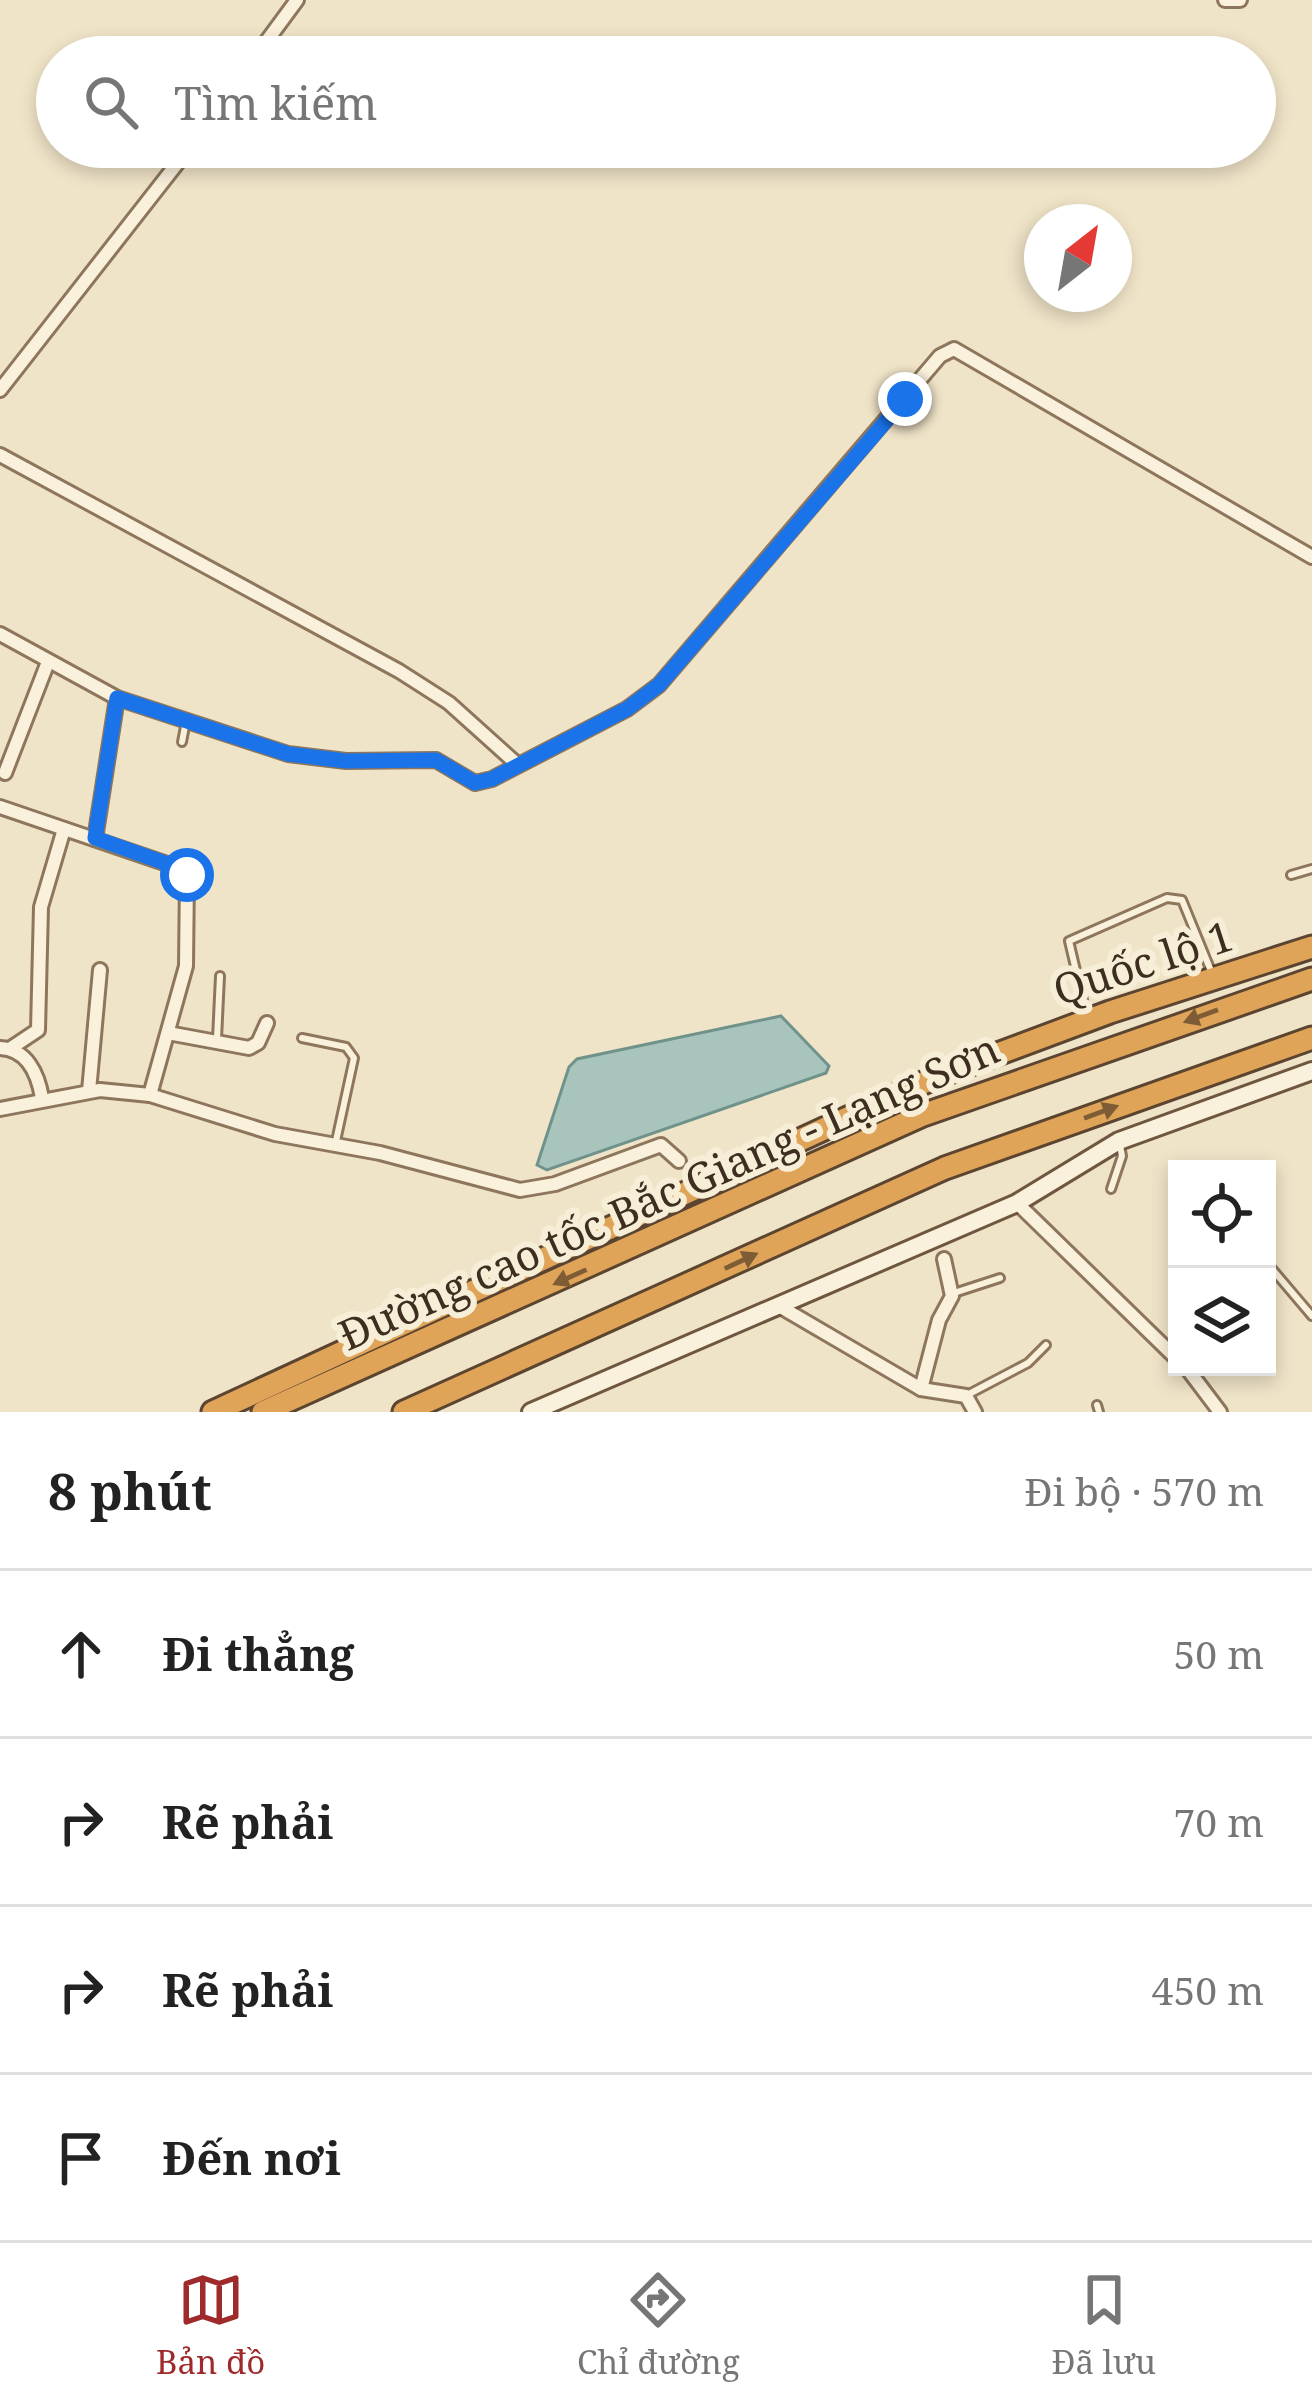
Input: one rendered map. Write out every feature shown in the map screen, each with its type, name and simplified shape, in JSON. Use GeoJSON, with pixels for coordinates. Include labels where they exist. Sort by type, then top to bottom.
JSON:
{"type":"FeatureCollection","features":[{"type":"Feature","properties":{"kind":"highway","name":"Quốc lộ 1"},"geometry":{"type":"LineString","coordinates":[[213,1412],[936,1076],[1088,1020],[1312,947]]}},
{"type":"Feature","properties":{"kind":"highway","name":"Đường cao tốc Bắc Giang - Lạng Sơn"},"geometry":{"type":"LineString","coordinates":[[263,1412],[923,1115],[1312,979]]}},
{"type":"Feature","properties":{"kind":"highway"},"geometry":{"type":"LineString","coordinates":[[404,1412],[945,1168],[1312,1038]]}},
{"type":"Feature","properties":{"kind":"street"},"geometry":{"type":"LineString","coordinates":[[271,36],[298,0]]}},
{"type":"Feature","properties":{"kind":"street"},"geometry":{"type":"LineString","coordinates":[[1226,0],[1240,0]]}},
{"type":"Feature","properties":{"kind":"street"},"geometry":{"type":"LineString","coordinates":[[0,390],[174,168]]}},
{"type":"Feature","properties":{"kind":"street"},"geometry":{"type":"LineString","coordinates":[[0,634],[117,698],[288,754],[346,761],[436,760],[475,783],[627,709],[659,685],[947,350],[1010,379],[1312,557]]}},
{"type":"Feature","properties":{"kind":"street"},"geometry":{"type":"LineString","coordinates":[[0,455],[399,671],[449,703],[518,765]]}},
{"type":"Feature","properties":{"kind":"street"},"geometry":{"type":"LineString","coordinates":[[5,773],[48,662]]}},
{"type":"Feature","properties":{"kind":"street"},"geometry":{"type":"LineString","coordinates":[[95,838],[117,698]]}},
{"type":"Feature","properties":{"kind":"street"},"geometry":{"type":"LineString","coordinates":[[0,807],[179,868],[187,875],[186,966],[150,1095]]}},
{"type":"Feature","properties":{"kind":"street"},"geometry":{"type":"LineString","coordinates":[[42,1098],[32,1065],[5,1048],[38,1030],[41,907],[64,829]]}},
{"type":"Feature","properties":{"kind":"street"},"geometry":{"type":"LineString","coordinates":[[89,1091],[100,970]]}},
{"type":"Feature","properties":{"kind":"street"},"geometry":{"type":"LineString","coordinates":[[168,1034],[249,1048],[259,1043],[267,1023]]}},
{"type":"Feature","properties":{"kind":"street"},"geometry":{"type":"LineString","coordinates":[[532,1412],[1017,1203],[1119,1141],[1312,1071]]}},
{"type":"Feature","properties":{"kind":"street"},"geometry":{"type":"LineString","coordinates":[[0,1109],[89,1091],[150,1095],[274,1134],[520,1190],[555,1184],[661,1145],[679,1161]]}},
{"type":"Feature","properties":{"kind":"street"},"geometry":{"type":"LineString","coordinates":[[1017,1203],[1168,1350]]}},
{"type":"Feature","properties":{"kind":"street"},"geometry":{"type":"LineString","coordinates":[[921,1389],[939,1320],[952,1296],[944,1258]]}},
{"type":"Feature","properties":{"kind":"street"},"geometry":{"type":"LineString","coordinates":[[779,1306],[921,1389],[966,1396],[976,1412]]}},
{"type":"Feature","properties":{"kind":"street"},"geometry":{"type":"LineString","coordinates":[[1193,1376],[1220,1412]]}},
{"type":"Feature","properties":{"kind":"lane"},"geometry":{"type":"LineString","coordinates":[[182,742],[186,721]]}},
{"type":"Feature","properties":{"kind":"lane"},"geometry":{"type":"LineString","coordinates":[[1291,875],[1312,869]]}},
{"type":"Feature","properties":{"kind":"lane"},"geometry":{"type":"LineString","coordinates":[[1088,1020],[1070,941],[1167,898],[1182,900],[1190,910],[1214,980]]}},
{"type":"Feature","properties":{"kind":"lane"},"geometry":{"type":"LineString","coordinates":[[217,1042],[220,976]]}},
{"type":"Feature","properties":{"kind":"lane"},"geometry":{"type":"LineString","coordinates":[[302,1038],[346,1047],[354,1058],[335,1145]]}},
{"type":"Feature","properties":{"kind":"lane"},"geometry":{"type":"LineString","coordinates":[[1111,1189],[1122,1156],[1119,1141]]}},
{"type":"Feature","properties":{"kind":"lane"},"geometry":{"type":"LineString","coordinates":[[1270,1268],[1312,1316]]}},
{"type":"Feature","properties":{"kind":"lane"},"geometry":{"type":"LineString","coordinates":[[952,1296],[1000,1278]]}},
{"type":"Feature","properties":{"kind":"lane"},"geometry":{"type":"LineString","coordinates":[[966,1396],[1028,1363],[1046,1345]]}},
{"type":"Feature","properties":{"kind":"water"},"geometry":{"type":"Polygon","coordinates":[[[781,1016],[829,1066],[826,1073],[547,1170],[537,1165],[569,1067],[577,1059],[781,1016]]]}},
{"type":"Feature","properties":{"kind":"route"},"geometry":{"type":"LineString","coordinates":[[187,875],[95,838],[117,698],[288,754],[346,761],[436,760],[475,783],[492,779],[627,709],[659,685],[905,399]]}}]}
